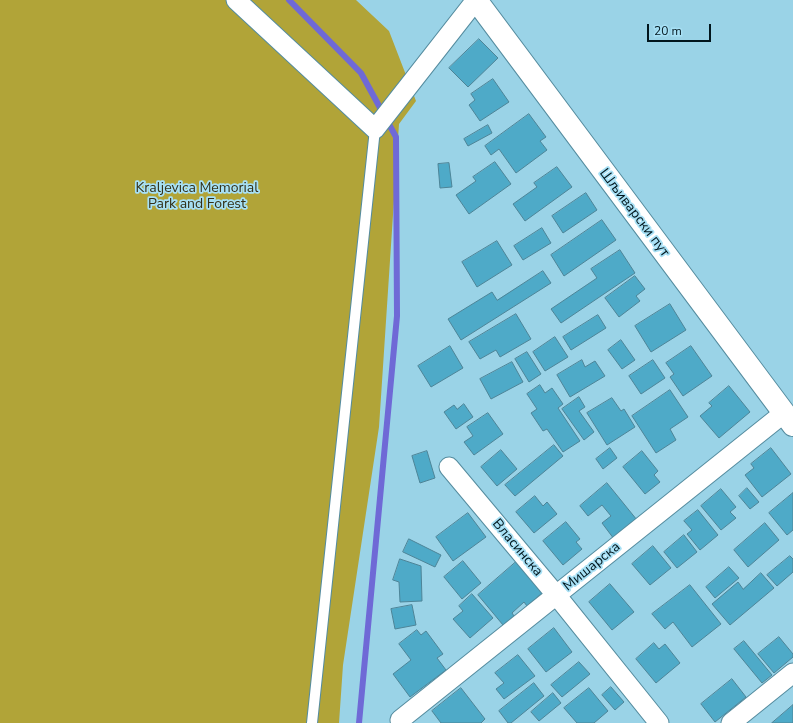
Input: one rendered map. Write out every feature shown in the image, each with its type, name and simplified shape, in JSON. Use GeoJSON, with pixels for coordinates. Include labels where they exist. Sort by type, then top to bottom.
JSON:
{"type":"FeatureCollection","features":[{"type":"Feature","properties":{"kind":"main road","name":"Шљиварски пут"},"geometry":{"type":"LineString","coordinates":[[476,0],[788,419]]}},
{"type":"Feature","properties":{"kind":"street"},"geometry":{"type":"LineString","coordinates":[[236,0],[375,129],[476,0]]}},
{"type":"Feature","properties":{"kind":"street","name":"Мишарска"},"geometry":{"type":"LineString","coordinates":[[400,720],[557,596],[788,419]]}},
{"type":"Feature","properties":{"kind":"street","name":"Власинска"},"geometry":{"type":"LineString","coordinates":[[449,467],[557,596],[659,723]]}},
{"type":"Feature","properties":{"kind":"street"},"geometry":{"type":"LineString","coordinates":[[731,723],[793,673]]}},
{"type":"Feature","properties":{"kind":"lane"},"geometry":{"type":"LineString","coordinates":[[312,723],[375,129]]}},
{"type":"Feature","properties":{"kind":"green space","name":"Kraljevica Memorial Park and Forest"},"geometry":{"type":"Polygon","coordinates":[[[0,0],[356,0],[389,31],[416,101],[399,124],[379,427],[343,665],[339,723],[0,723],[0,0]]]}},
{"type":"Feature","properties":{"kind":"building"},"geometry":{"type":"Polygon","coordinates":[[[479,39],[498,58],[468,87],[449,68],[479,39]]]}},
{"type":"Feature","properties":{"kind":"building"},"geometry":{"type":"Polygon","coordinates":[[[493,79],[509,102],[480,121],[469,105],[475,100],[471,94],[493,79]]]}},
{"type":"Feature","properties":{"kind":"building"},"geometry":{"type":"Polygon","coordinates":[[[529,114],[546,137],[540,141],[547,150],[516,173],[499,149],[491,155],[485,146],[529,114]]]}},
{"type":"Feature","properties":{"kind":"building"},"geometry":{"type":"Polygon","coordinates":[[[488,125],[492,133],[468,146],[464,139],[488,125]]]}},
{"type":"Feature","properties":{"kind":"building"},"geometry":{"type":"Polygon","coordinates":[[[495,162],[511,184],[469,214],[456,195],[476,181],[473,177],[495,162]]]}},
{"type":"Feature","properties":{"kind":"building"},"geometry":{"type":"Polygon","coordinates":[[[449,163],[452,187],[440,188],[438,164],[449,163]]]}},
{"type":"Feature","properties":{"kind":"building"},"geometry":{"type":"Polygon","coordinates":[[[557,167],[572,187],[525,221],[513,204],[537,187],[534,183],[557,167]]]}},
{"type":"Feature","properties":{"kind":"building"},"geometry":{"type":"Polygon","coordinates":[[[586,193],[597,210],[563,233],[552,216],[586,193]]]}},
{"type":"Feature","properties":{"kind":"building"},"geometry":{"type":"Polygon","coordinates":[[[602,220],[616,240],[564,276],[551,255],[602,220]]]}},
{"type":"Feature","properties":{"kind":"building"},"geometry":{"type":"Polygon","coordinates":[[[542,228],[551,243],[523,260],[514,246],[542,228]]]}},
{"type":"Feature","properties":{"kind":"building"},"geometry":{"type":"Polygon","coordinates":[[[497,241],[512,265],[477,287],[462,262],[497,241]]]}},
{"type":"Feature","properties":{"kind":"building"},"geometry":{"type":"Polygon","coordinates":[[[620,250],[635,273],[561,323],[551,309],[597,278],[591,269],[620,250]]]}},
{"type":"Feature","properties":{"kind":"building"},"geometry":{"type":"Polygon","coordinates":[[[543,271],[551,283],[461,340],[448,319],[492,292],[497,300],[543,271]]]}},
{"type":"Feature","properties":{"kind":"building"},"geometry":{"type":"Polygon","coordinates":[[[635,276],[645,289],[636,296],[640,301],[619,317],[605,298],[635,276]]]}},
{"type":"Feature","properties":{"kind":"building"},"geometry":{"type":"Polygon","coordinates":[[[670,304],[686,330],[651,352],[635,326],[670,304]]]}},
{"type":"Feature","properties":{"kind":"building"},"geometry":{"type":"Polygon","coordinates":[[[516,314],[531,339],[500,357],[496,350],[480,359],[469,342],[516,314]]]}},
{"type":"Feature","properties":{"kind":"building"},"geometry":{"type":"Polygon","coordinates":[[[598,315],[606,328],[571,350],[563,337],[598,315]]]}},
{"type":"Feature","properties":{"kind":"building"},"geometry":{"type":"Polygon","coordinates":[[[555,337],[568,357],[545,371],[533,352],[555,337]]]}},
{"type":"Feature","properties":{"kind":"building"},"geometry":{"type":"Polygon","coordinates":[[[621,340],[635,360],[622,369],[608,350],[621,340]]]}},
{"type":"Feature","properties":{"kind":"building"},"geometry":{"type":"Polygon","coordinates":[[[450,346],[463,368],[431,387],[418,366],[450,346]]]}},
{"type":"Feature","properties":{"kind":"building"},"geometry":{"type":"Polygon","coordinates":[[[691,346],[712,376],[683,396],[670,377],[674,374],[666,363],[691,346]]]}},
{"type":"Feature","properties":{"kind":"building"},"geometry":{"type":"Polygon","coordinates":[[[527,352],[541,374],[529,382],[515,359],[527,352]]]}},
{"type":"Feature","properties":{"kind":"building"},"geometry":{"type":"Polygon","coordinates":[[[582,360],[585,367],[595,361],[605,376],[570,397],[557,375],[582,360]]]}},
{"type":"Feature","properties":{"kind":"building"},"geometry":{"type":"Polygon","coordinates":[[[653,360],[665,378],[641,394],[629,376],[653,360]]]}},
{"type":"Feature","properties":{"kind":"building"},"geometry":{"type":"Polygon","coordinates":[[[512,362],[523,382],[491,399],[480,379],[512,362]]]}},
{"type":"Feature","properties":{"kind":"building"},"geometry":{"type":"Polygon","coordinates":[[[540,385],[545,393],[552,388],[563,404],[558,408],[580,441],[563,452],[547,429],[543,431],[531,413],[537,409],[527,394],[540,385]]]}},
{"type":"Feature","properties":{"kind":"building"},"geometry":{"type":"Polygon","coordinates":[[[729,386],[750,412],[719,438],[700,416],[712,406],[709,403],[729,386]]]}},
{"type":"Feature","properties":{"kind":"building"},"geometry":{"type":"Polygon","coordinates":[[[670,390],[688,417],[670,429],[676,440],[656,453],[632,416],[670,390]]]}},
{"type":"Feature","properties":{"kind":"building"},"geometry":{"type":"Polygon","coordinates":[[[579,397],[585,407],[579,411],[594,432],[584,440],[562,409],[579,397]]]}},
{"type":"Feature","properties":{"kind":"building"},"geometry":{"type":"Polygon","coordinates":[[[612,398],[621,411],[624,409],[635,427],[607,445],[587,413],[612,398]]]}},
{"type":"Feature","properties":{"kind":"building"},"geometry":{"type":"Polygon","coordinates":[[[464,404],[473,417],[456,429],[444,412],[454,405],[457,409],[464,404]]]}},
{"type":"Feature","properties":{"kind":"building"},"geometry":{"type":"Polygon","coordinates":[[[488,413],[503,434],[474,455],[464,442],[473,436],[467,427],[488,413]]]}},
{"type":"Feature","properties":{"kind":"building"},"geometry":{"type":"Polygon","coordinates":[[[554,445],[563,456],[515,496],[505,485],[554,445]]]}},
{"type":"Feature","properties":{"kind":"building"},"geometry":{"type":"Polygon","coordinates":[[[610,448],[617,458],[603,469],[596,459],[610,448]]]}},
{"type":"Feature","properties":{"kind":"building"},"geometry":{"type":"Polygon","coordinates":[[[771,448],[791,474],[762,497],[745,475],[754,468],[751,464],[771,448]]]}},
{"type":"Feature","properties":{"kind":"building"},"geometry":{"type":"Polygon","coordinates":[[[501,450],[517,469],[497,486],[481,467],[501,450]]]}},
{"type":"Feature","properties":{"kind":"building"},"geometry":{"type":"Polygon","coordinates":[[[427,451],[435,478],[420,483],[412,456],[427,451]]]}},
{"type":"Feature","properties":{"kind":"building"},"geometry":{"type":"Polygon","coordinates":[[[642,451],[658,471],[654,475],[660,482],[645,494],[623,467],[642,451]]]}},
{"type":"Feature","properties":{"kind":"building"},"geometry":{"type":"Polygon","coordinates":[[[607,483],[637,520],[614,539],[602,523],[611,516],[602,505],[588,516],[580,506],[607,483]]]}},
{"type":"Feature","properties":{"kind":"building"},"geometry":{"type":"Polygon","coordinates":[[[747,488],[759,502],[750,509],[739,496],[747,488]]]}},
{"type":"Feature","properties":{"kind":"building"},"geometry":{"type":"Polygon","coordinates":[[[721,489],[736,507],[730,512],[736,518],[721,530],[701,506],[721,489]]]}},
{"type":"Feature","properties":{"kind":"building"},"geometry":{"type":"Polygon","coordinates":[[[793,493],[793,530],[787,535],[769,513],[793,493]]]}},
{"type":"Feature","properties":{"kind":"building"},"geometry":{"type":"Polygon","coordinates":[[[535,496],[543,506],[547,502],[557,514],[534,533],[516,512],[535,496]]]}},
{"type":"Feature","properties":{"kind":"building"},"geometry":{"type":"Polygon","coordinates":[[[698,510],[718,535],[700,550],[687,534],[692,530],[684,521],[698,510]]]}},
{"type":"Feature","properties":{"kind":"building"},"geometry":{"type":"Polygon","coordinates":[[[468,513],[486,537],[453,561],[436,537],[468,513]]]}},
{"type":"Feature","properties":{"kind":"building"},"geometry":{"type":"Polygon","coordinates":[[[566,522],[580,539],[576,542],[582,549],[563,565],[543,541],[566,522]]]}},
{"type":"Feature","properties":{"kind":"building"},"geometry":{"type":"Polygon","coordinates":[[[765,523],[779,540],[748,567],[734,550],[765,523]]]}},
{"type":"Feature","properties":{"kind":"building"},"geometry":{"type":"Polygon","coordinates":[[[684,535],[697,552],[677,568],[664,552],[684,535]]]}},
{"type":"Feature","properties":{"kind":"building"},"geometry":{"type":"Polygon","coordinates":[[[409,539],[441,555],[435,567],[403,552],[409,539]]]}},
{"type":"Feature","properties":{"kind":"building"},"geometry":{"type":"Polygon","coordinates":[[[653,546],[671,568],[650,585],[632,564],[653,546]]]}},
{"type":"Feature","properties":{"kind":"building"},"geometry":{"type":"Polygon","coordinates":[[[790,556],[793,559],[793,572],[777,586],[767,575],[790,556]]]}},
{"type":"Feature","properties":{"kind":"building"},"geometry":{"type":"Polygon","coordinates":[[[400,559],[421,566],[422,601],[400,602],[399,582],[393,580],[400,559]]]}},
{"type":"Feature","properties":{"kind":"building"},"geometry":{"type":"Polygon","coordinates":[[[463,561],[481,583],[462,599],[444,577],[463,561]]]}},
{"type":"Feature","properties":{"kind":"building"},"geometry":{"type":"Polygon","coordinates":[[[516,562],[542,593],[527,606],[524,602],[512,613],[514,616],[503,625],[478,595],[516,562]]]}},
{"type":"Feature","properties":{"kind":"building"},"geometry":{"type":"Polygon","coordinates":[[[729,567],[739,578],[715,598],[706,587],[729,567]]]}},
{"type":"Feature","properties":{"kind":"building"},"geometry":{"type":"Polygon","coordinates":[[[761,573],[774,588],[730,625],[712,604],[738,582],[743,589],[761,573]]]}},
{"type":"Feature","properties":{"kind":"building"},"geometry":{"type":"Polygon","coordinates":[[[610,584],[634,612],[612,630],[589,602],[610,584]]]}},
{"type":"Feature","properties":{"kind":"building"},"geometry":{"type":"Polygon","coordinates":[[[690,585],[721,624],[692,647],[673,622],[665,629],[652,614],[690,585]]]}},
{"type":"Feature","properties":{"kind":"building"},"geometry":{"type":"Polygon","coordinates":[[[472,594],[493,618],[470,638],[453,619],[463,611],[459,606],[472,594]]]}},
{"type":"Feature","properties":{"kind":"building"},"geometry":{"type":"Polygon","coordinates":[[[412,605],[416,625],[395,629],[391,609],[412,605]]]}},
{"type":"Feature","properties":{"kind":"building"},"geometry":{"type":"Polygon","coordinates":[[[554,628],[572,652],[546,672],[528,649],[554,628]]]}},
{"type":"Feature","properties":{"kind":"building"},"geometry":{"type":"Polygon","coordinates":[[[417,630],[421,635],[426,631],[443,654],[437,658],[446,670],[410,697],[393,674],[411,660],[399,644],[417,630]]]}},
{"type":"Feature","properties":{"kind":"building"},"geometry":{"type":"Polygon","coordinates":[[[779,637],[793,654],[793,657],[774,673],[758,654],[779,637]]]}},
{"type":"Feature","properties":{"kind":"building"},"geometry":{"type":"Polygon","coordinates":[[[744,641],[772,675],[762,683],[734,649],[744,641]]]}},
{"type":"Feature","properties":{"kind":"building"},"geometry":{"type":"Polygon","coordinates":[[[654,643],[659,649],[665,644],[680,663],[656,683],[636,659],[654,643]]]}},
{"type":"Feature","properties":{"kind":"building"},"geometry":{"type":"Polygon","coordinates":[[[518,655],[535,676],[504,699],[496,689],[504,683],[495,673],[518,655]]]}},
{"type":"Feature","properties":{"kind":"building"},"geometry":{"type":"Polygon","coordinates":[[[579,662],[590,674],[562,697],[551,685],[579,662]]]}},
{"type":"Feature","properties":{"kind":"building"},"geometry":{"type":"Polygon","coordinates":[[[732,679],[746,697],[715,722],[701,704],[732,679]]]}},
{"type":"Feature","properties":{"kind":"building"},"geometry":{"type":"Polygon","coordinates":[[[534,683],[544,696],[511,723],[508,723],[499,711],[534,683]]]}},
{"type":"Feature","properties":{"kind":"building"},"geometry":{"type":"Polygon","coordinates":[[[611,687],[624,702],[615,710],[602,695],[611,687]]]}},
{"type":"Feature","properties":{"kind":"building"},"geometry":{"type":"Polygon","coordinates":[[[461,688],[485,719],[481,723],[441,723],[432,711],[461,688]]]}},
{"type":"Feature","properties":{"kind":"building"},"geometry":{"type":"Polygon","coordinates":[[[589,688],[608,711],[594,723],[577,723],[564,708],[589,688]]]}},
{"type":"Feature","properties":{"kind":"building"},"geometry":{"type":"Polygon","coordinates":[[[553,693],[561,703],[539,721],[531,712],[553,693]]]}},
{"type":"Feature","properties":{"kind":"building"},"geometry":{"type":"Polygon","coordinates":[[[793,705],[793,723],[772,723],[793,705]]]}},
{"type":"Feature","properties":{"kind":"waterway"},"geometry":{"type":"LineString","coordinates":[[289,0],[361,73],[396,137],[397,316],[359,723]]}}]}
